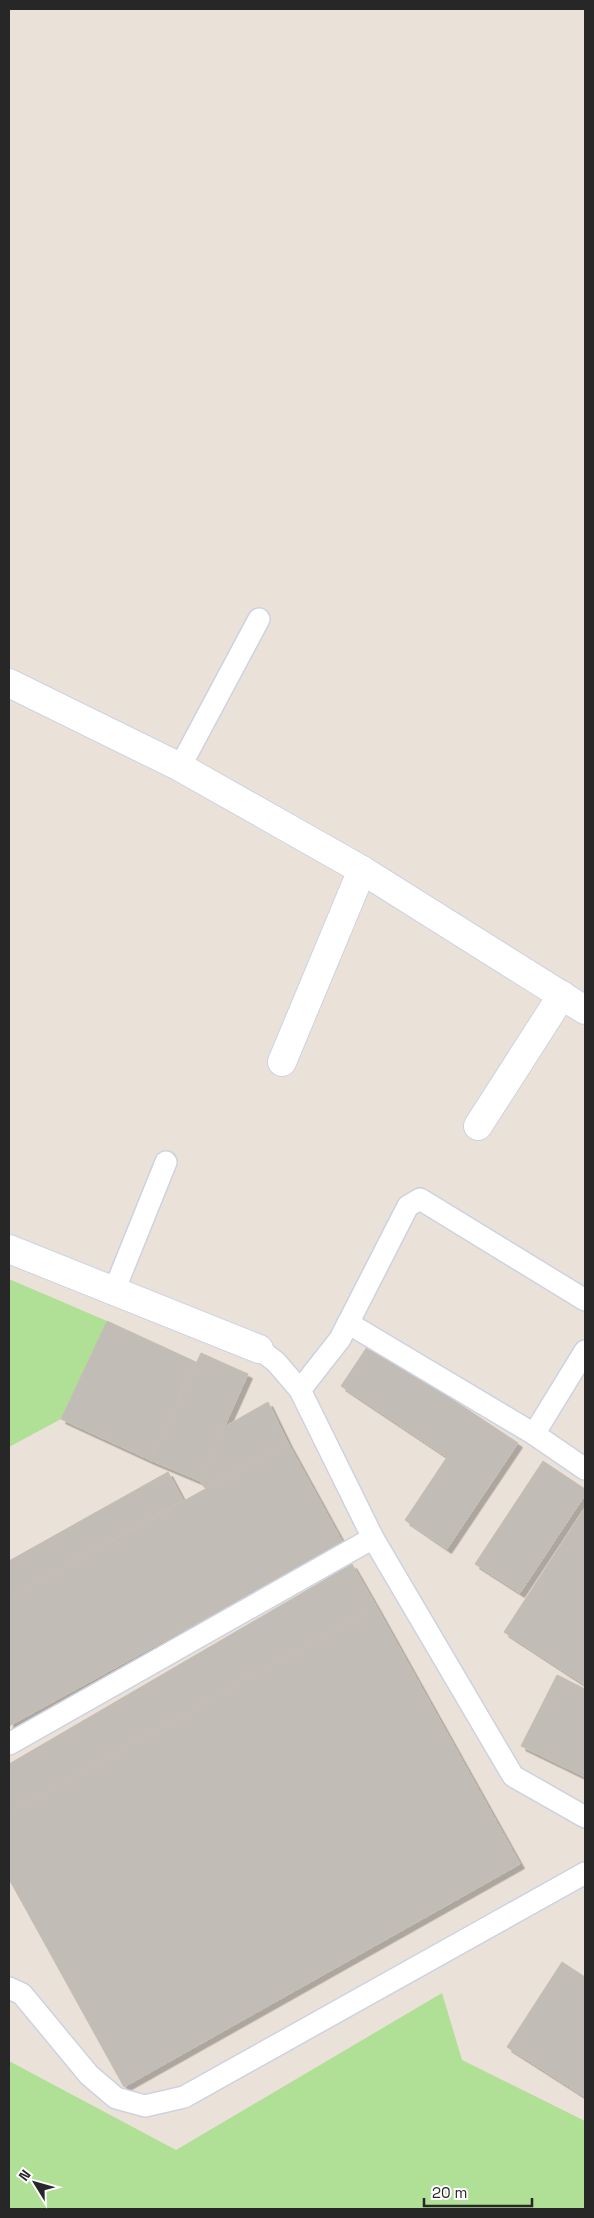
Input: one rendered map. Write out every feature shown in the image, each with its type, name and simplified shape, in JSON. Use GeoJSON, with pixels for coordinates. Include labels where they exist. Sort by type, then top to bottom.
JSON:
{"type":"FeatureCollection","features":[{"type":"Feature","properties":{"kind":"street"},"geometry":{"type":"LineString","coordinates":[[9,684],[180,767],[362,870],[585,1010]]}},
{"type":"Feature","properties":{"kind":"street"},"geometry":{"type":"LineString","coordinates":[[282,1062],[362,870]]}},
{"type":"Feature","properties":{"kind":"street"},"geometry":{"type":"LineString","coordinates":[[478,1126],[562,995]]}},
{"type":"Feature","properties":{"kind":"street"},"geometry":{"type":"LineString","coordinates":[[9,1249],[259,1350]]}},
{"type":"Feature","properties":{"kind":"lane"},"geometry":{"type":"LineString","coordinates":[[180,767],[259,619]]}},
{"type":"Feature","properties":{"kind":"lane"},"geometry":{"type":"LineString","coordinates":[[114,1291],[166,1162]]}},
{"type":"Feature","properties":{"kind":"lane"},"geometry":{"type":"LineString","coordinates":[[300,1390],[340,1338],[408,1206],[420,1199],[585,1300]]}},
{"type":"Feature","properties":{"kind":"lane"},"geometry":{"type":"LineString","coordinates":[[348,1323],[534,1434],[585,1469]]}},
{"type":"Feature","properties":{"kind":"lane"},"geometry":{"type":"LineString","coordinates":[[259,1350],[276,1362],[300,1390],[373,1538],[513,1776],[585,1817]]}},
{"type":"Feature","properties":{"kind":"lane"},"geometry":{"type":"LineString","coordinates":[[534,1434],[585,1351]]}},
{"type":"Feature","properties":{"kind":"lane"},"geometry":{"type":"LineString","coordinates":[[9,1744],[373,1538]]}},
{"type":"Feature","properties":{"kind":"lane"},"geometry":{"type":"LineString","coordinates":[[9,1988],[22,1994],[89,2076],[116,2098],[145,2106],[184,2097],[585,1872]]}},
{"type":"Feature","properties":{"kind":"green space"},"geometry":{"type":"Polygon","coordinates":[[[9,1279],[107,1321],[61,1419],[9,1447],[9,1279]]]}},
{"type":"Feature","properties":{"kind":"green space"},"geometry":{"type":"Polygon","coordinates":[[[442,1993],[462,2060],[585,2121],[585,2209],[9,2209],[9,2061],[176,2150],[442,1993]]]}},
{"type":"Feature","properties":{"kind":"building"},"geometry":{"type":"Polygon","coordinates":[[[107,1321],[196,1362],[150,1460],[61,1419],[107,1321]]]}},
{"type":"Feature","properties":{"kind":"building"},"geometry":{"type":"Polygon","coordinates":[[[369,1344],[518,1443],[447,1549],[405,1520],[447,1457],[341,1386],[369,1344]]]}},
{"type":"Feature","properties":{"kind":"building"},"geometry":{"type":"Polygon","coordinates":[[[201,1353],[248,1374],[200,1481],[150,1460],[201,1353]]]}},
{"type":"Feature","properties":{"kind":"building"},"geometry":{"type":"Polygon","coordinates":[[[268,1402],[288,1443],[205,1488],[200,1481],[224,1427],[268,1402]]]}},
{"type":"Feature","properties":{"kind":"building"},"geometry":{"type":"Polygon","coordinates":[[[288,1443],[343,1543],[9,1726],[9,1598],[288,1443]]]}},
{"type":"Feature","properties":{"kind":"building"},"geometry":{"type":"Polygon","coordinates":[[[543,1461],[585,1489],[585,1495],[520,1593],[475,1564],[543,1461]]]}},
{"type":"Feature","properties":{"kind":"building"},"geometry":{"type":"Polygon","coordinates":[[[168,1472],[183,1500],[9,1598],[9,1561],[168,1472]]]}},
{"type":"Feature","properties":{"kind":"building"},"geometry":{"type":"Polygon","coordinates":[[[585,1509],[585,1685],[504,1632],[585,1509]]]}},
{"type":"Feature","properties":{"kind":"building"},"geometry":{"type":"Polygon","coordinates":[[[352,1564],[376,1606],[9,1813],[9,1764],[352,1564]]]}},
{"type":"Feature","properties":{"kind":"building"},"geometry":{"type":"Polygon","coordinates":[[[376,1606],[520,1864],[124,2087],[9,1879],[9,1813],[376,1606]]]}},
{"type":"Feature","properties":{"kind":"building"},"geometry":{"type":"Polygon","coordinates":[[[557,1675],[585,1689],[585,1777],[521,1746],[557,1675]]]}},
{"type":"Feature","properties":{"kind":"building"},"geometry":{"type":"Polygon","coordinates":[[[562,1962],[585,1977],[585,2097],[507,2047],[562,1962]]]}}]}
